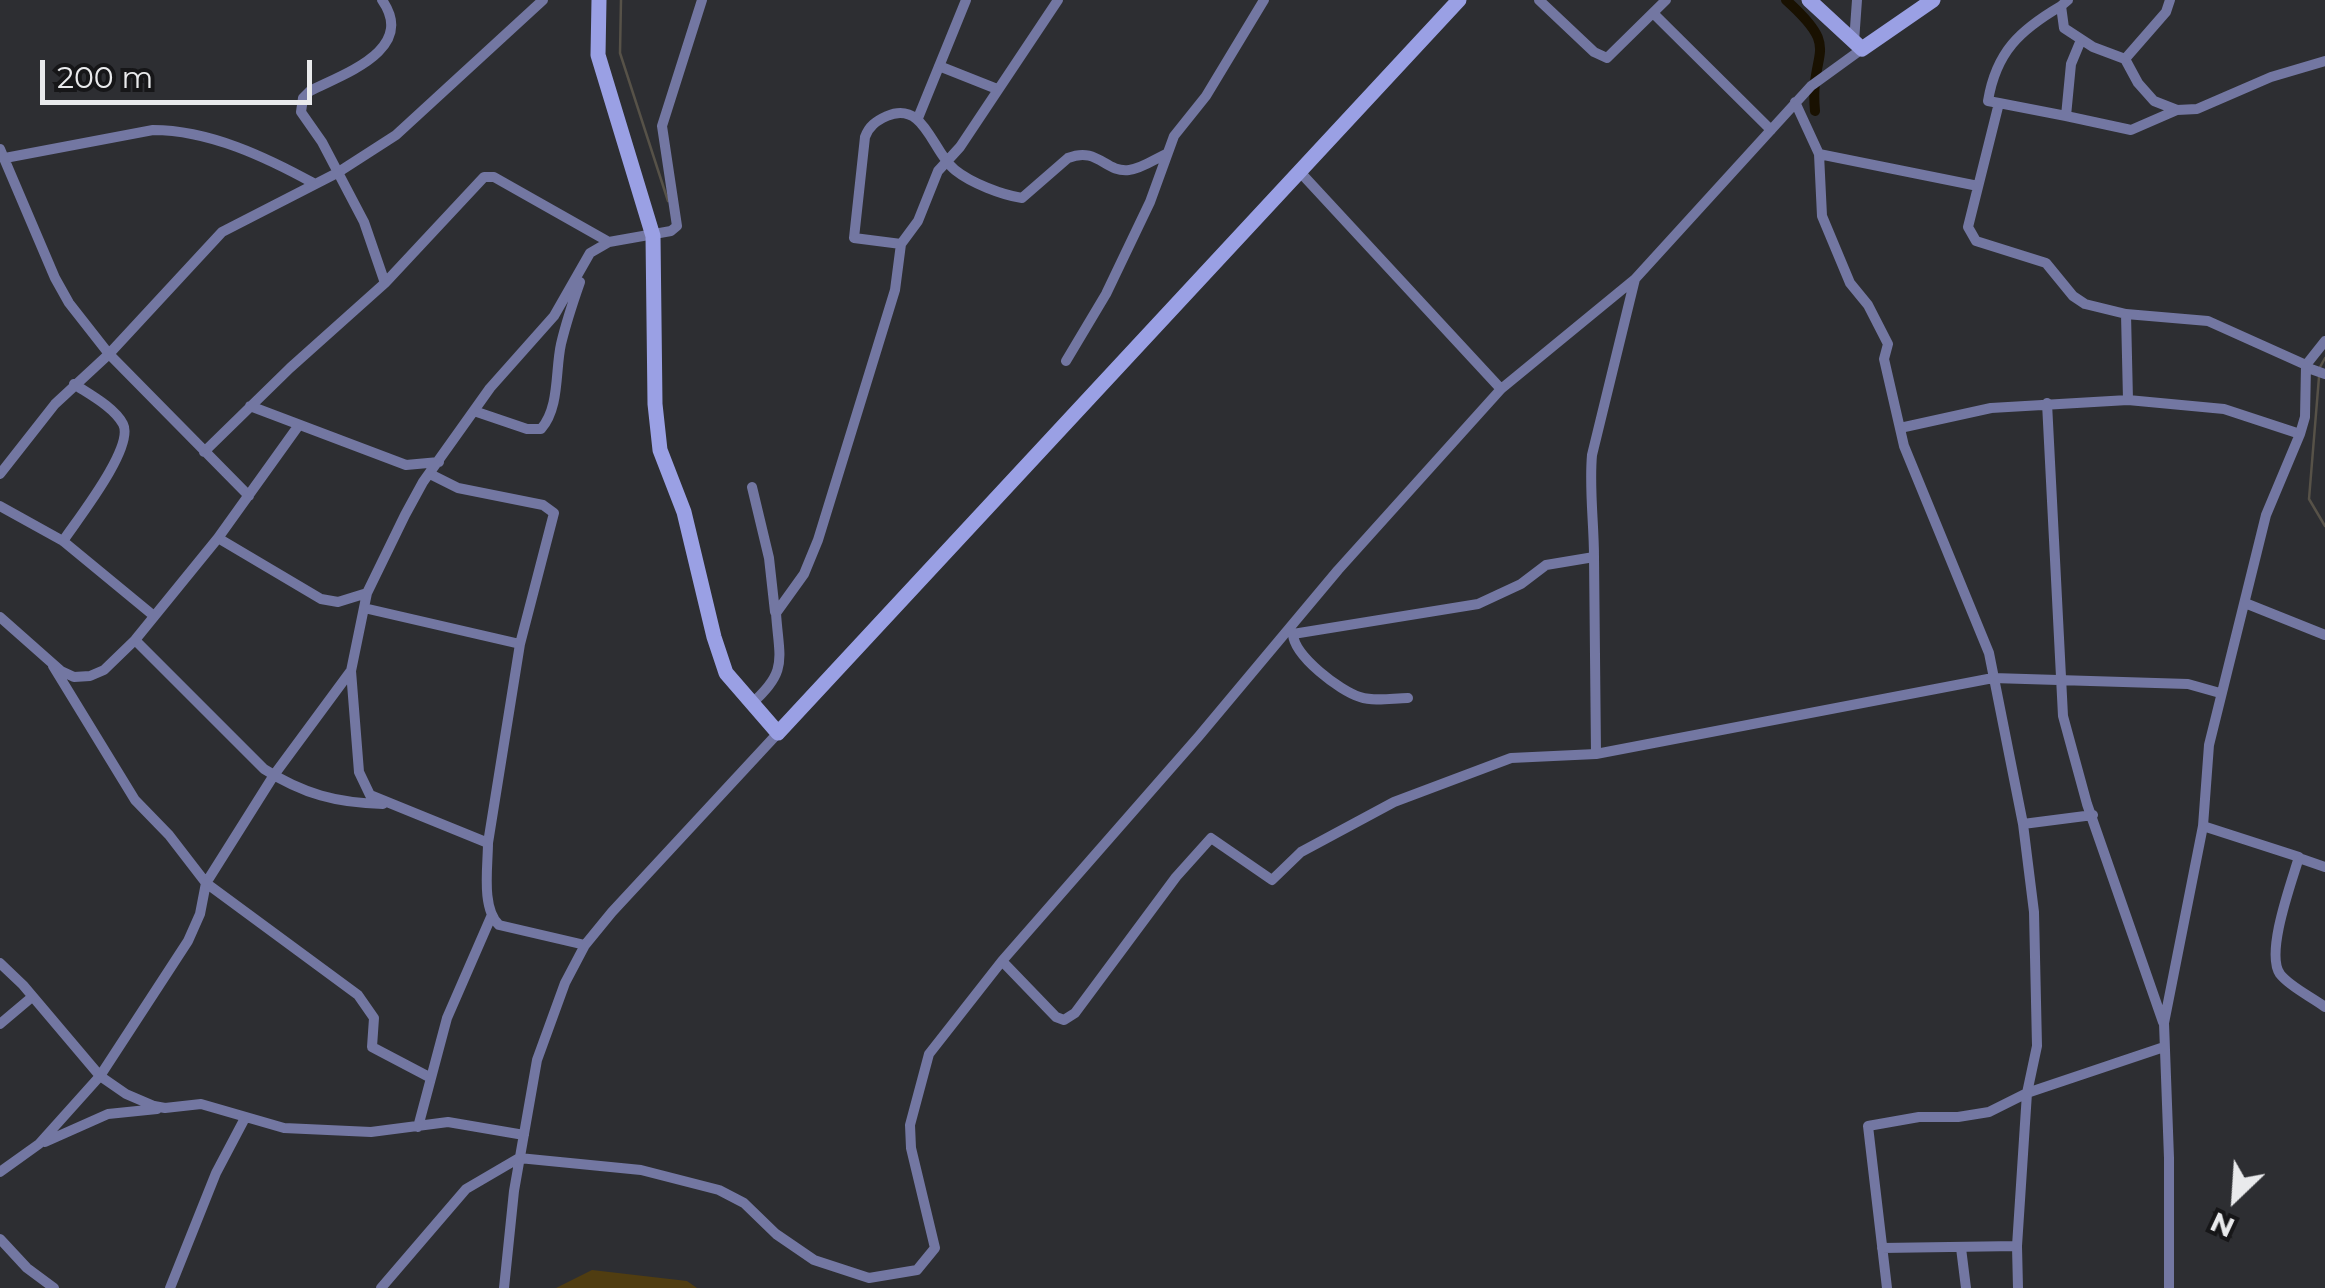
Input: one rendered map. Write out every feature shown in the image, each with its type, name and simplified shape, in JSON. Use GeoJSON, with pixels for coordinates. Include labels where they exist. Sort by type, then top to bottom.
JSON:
{"type":"FeatureCollection","features":[{"type":"Feature","properties":{"kind":"street"},"geometry":{"type":"LineString","coordinates":[[382,0],[390,32],[379,55],[310,91],[303,98],[303,117],[320,138],[364,222],[385,282]]}},
{"type":"Feature","properties":{"kind":"street"},"geometry":{"type":"LineString","coordinates":[[0,474],[74,384],[109,354],[222,232],[337,172],[406,127],[543,0]]}},
{"type":"Feature","properties":{"kind":"street"},"geometry":{"type":"LineString","coordinates":[[599,0],[598,55],[653,236],[657,434],[684,512],[726,673],[778,733]]}},
{"type":"Feature","properties":{"kind":"street"},"geometry":{"type":"LineString","coordinates":[[488,842],[370,795],[359,772],[351,671],[364,608],[404,515],[430,474],[490,388],[542,331],[590,253],[609,242],[671,232],[677,226],[662,126],[702,0]]}},
{"type":"Feature","properties":{"kind":"street"},"geometry":{"type":"LineString","coordinates":[[918,118],[966,0]]}},
{"type":"Feature","properties":{"kind":"street"},"geometry":{"type":"LineString","coordinates":[[776,613],[804,574],[818,540],[895,290],[901,244],[918,221],[934,178],[1058,0]]}},
{"type":"Feature","properties":{"kind":"street"},"geometry":{"type":"LineString","coordinates":[[1066,360],[1121,263],[1150,202],[1174,136],[1206,96],[1264,0]]}},
{"type":"Feature","properties":{"kind":"street"},"geometry":{"type":"LineString","coordinates":[[504,1288],[519,1158],[542,1041],[557,999],[585,945],[630,891],[1458,0]]}},
{"type":"Feature","properties":{"kind":"street"},"geometry":{"type":"LineString","coordinates":[[1540,0],[1594,52],[1607,58],[1666,0]]}},
{"type":"Feature","properties":{"kind":"street"},"geometry":{"type":"LineString","coordinates":[[1809,0],[1858,46]]}},
{"type":"Feature","properties":{"kind":"street"},"geometry":{"type":"LineString","coordinates":[[1858,0],[1858,46]]}},
{"type":"Feature","properties":{"kind":"street"},"geometry":{"type":"LineString","coordinates":[[382,1288],[466,1189],[519,1158],[641,1170],[719,1190],[744,1203],[776,1234],[814,1260],[868,1278],[917,1270],[935,1248],[911,1148],[910,1124],[922,1071],[929,1054],[1002,961],[1290,633],[1338,570],[1501,389],[1634,279],[1815,83],[1858,46],[1933,0]]}},
{"type":"Feature","properties":{"kind":"street"},"geometry":{"type":"LineString","coordinates":[[2126,59],[2166,12],[2170,0]]}},
{"type":"Feature","properties":{"kind":"street"},"geometry":{"type":"LineString","coordinates":[[2064,3],[2064,28],[2081,40],[2126,59],[2138,84],[2154,102],[2176,110]]}},
{"type":"Feature","properties":{"kind":"street"},"geometry":{"type":"LineString","coordinates":[[2064,3],[2019,33],[1991,83],[1988,101],[2132,130],[2176,110],[2197,109],[2270,77],[2325,62]]}},
{"type":"Feature","properties":{"kind":"street"},"geometry":{"type":"LineString","coordinates":[[1654,14],[1771,130]]}},
{"type":"Feature","properties":{"kind":"street"},"geometry":{"type":"LineString","coordinates":[[2066,116],[2071,64],[2081,40]]}},
{"type":"Feature","properties":{"kind":"street"},"geometry":{"type":"LineString","coordinates":[[940,66],[997,88]]}},
{"type":"Feature","properties":{"kind":"street"},"geometry":{"type":"LineString","coordinates":[[1795,102],[1819,154],[1822,216],[1850,283],[1868,305],[1888,344],[1884,359],[1904,446],[1989,653],[2023,824],[2034,912],[2037,1046],[2027,1093],[2018,1288]]}},
{"type":"Feature","properties":{"kind":"street"},"geometry":{"type":"LineString","coordinates":[[1998,103],[1968,227],[1971,236],[1984,244],[2046,262],[2072,296],[2085,304],[2126,314],[2208,322],[2325,374]]}},
{"type":"Feature","properties":{"kind":"street"},"geometry":{"type":"LineString","coordinates":[[901,244],[854,238],[865,137],[870,126],[888,116],[907,113],[918,118],[958,173],[1022,198],[1077,154],[1086,153],[1130,170],[1166,154]]}},
{"type":"Feature","properties":{"kind":"street"},"geometry":{"type":"LineString","coordinates":[[249,496],[109,354],[69,303],[2,154],[172,130],[257,155],[315,184]]}},
{"type":"Feature","properties":{"kind":"street"},"geometry":{"type":"LineString","coordinates":[[1819,154],[1978,186]]}},
{"type":"Feature","properties":{"kind":"street"},"geometry":{"type":"LineString","coordinates":[[1300,172],[1501,389]]}},
{"type":"Feature","properties":{"kind":"street"},"geometry":{"type":"LineString","coordinates":[[204,452],[385,282],[486,176],[609,242]]}},
{"type":"Feature","properties":{"kind":"street"},"geometry":{"type":"LineString","coordinates":[[474,411],[527,429],[545,426],[552,409],[562,340],[590,253]]}},
{"type":"Feature","properties":{"kind":"street"},"geometry":{"type":"LineString","coordinates":[[1596,754],[1594,502],[1590,477],[1634,279]]}},
{"type":"Feature","properties":{"kind":"street"},"geometry":{"type":"LineString","coordinates":[[2126,314],[2128,400]]}},
{"type":"Feature","properties":{"kind":"street"},"geometry":{"type":"LineString","coordinates":[[2169,1288],[2164,1022],[2202,826],[2208,746],[2266,515],[2300,434],[2307,366],[2325,342]]}},
{"type":"Feature","properties":{"kind":"street"},"geometry":{"type":"LineString","coordinates":[[62,541],[112,467],[126,434],[122,421],[113,412],[74,384]]}},
{"type":"Feature","properties":{"kind":"street"},"geometry":{"type":"LineString","coordinates":[[1900,428],[1977,410],[2128,400],[2224,409],[2300,434]]}},
{"type":"Feature","properties":{"kind":"street"},"geometry":{"type":"LineString","coordinates":[[2047,403],[2064,716],[2087,804],[2164,1022]]}},
{"type":"Feature","properties":{"kind":"street"},"geometry":{"type":"LineString","coordinates":[[250,406],[406,465],[440,462]]}},
{"type":"Feature","properties":{"kind":"street"},"geometry":{"type":"LineString","coordinates":[[53,666],[74,676],[90,676],[117,661],[218,538],[299,425]]}},
{"type":"Feature","properties":{"kind":"street"},"geometry":{"type":"LineString","coordinates":[[418,1127],[446,1018],[492,918],[488,842],[520,644],[554,512],[543,506],[458,488],[430,474]]}},
{"type":"Feature","properties":{"kind":"street"},"geometry":{"type":"LineString","coordinates":[[751,704],[770,687],[780,666],[770,558],[752,487]]}},
{"type":"Feature","properties":{"kind":"street"},"geometry":{"type":"LineString","coordinates":[[0,506],[62,541],[154,616]]}},
{"type":"Feature","properties":{"kind":"street"},"geometry":{"type":"LineString","coordinates":[[218,538],[321,598],[338,602],[368,594]]}},
{"type":"Feature","properties":{"kind":"street"},"geometry":{"type":"LineString","coordinates":[[1290,633],[1478,604],[1521,584],[1546,565],[1594,556]]}},
{"type":"Feature","properties":{"kind":"street"},"geometry":{"type":"LineString","coordinates":[[2245,603],[2325,635]]}},
{"type":"Feature","properties":{"kind":"street"},"geometry":{"type":"LineString","coordinates":[[364,608],[520,644]]}},
{"type":"Feature","properties":{"kind":"street"},"geometry":{"type":"LineString","coordinates":[[0,618],[53,666],[135,800],[169,835],[206,883],[358,996],[374,1018],[372,1046],[431,1078]]}},
{"type":"Feature","properties":{"kind":"street"},"geometry":{"type":"LineString","coordinates":[[1290,633],[1304,658],[1355,695],[1372,699],[1408,698]]}},
{"type":"Feature","properties":{"kind":"street"},"geometry":{"type":"LineString","coordinates":[[135,640],[256,763],[274,776],[321,798],[350,804],[390,805]]}},
{"type":"Feature","properties":{"kind":"street"},"geometry":{"type":"LineString","coordinates":[[39,1144],[100,1076],[188,940],[200,914],[206,883],[274,776],[351,671]]}},
{"type":"Feature","properties":{"kind":"street"},"geometry":{"type":"LineString","coordinates":[[1002,961],[1056,1017],[1064,1020],[1075,1013],[1176,877],[1211,838],[1272,880],[1301,852],[1394,802],[1512,758],[1596,754],[1992,678],[2188,684],[2220,693]]}},
{"type":"Feature","properties":{"kind":"street"},"geometry":{"type":"LineString","coordinates":[[2023,824],[2093,816]]}},
{"type":"Feature","properties":{"kind":"street"},"geometry":{"type":"LineString","coordinates":[[2202,826],[2325,867]]}},
{"type":"Feature","properties":{"kind":"street"},"geometry":{"type":"LineString","coordinates":[[2299,858],[2275,959],[2280,974],[2325,1007]]}},
{"type":"Feature","properties":{"kind":"street"},"geometry":{"type":"LineString","coordinates":[[492,918],[507,928],[585,945]]}},
{"type":"Feature","properties":{"kind":"street"},"geometry":{"type":"LineString","coordinates":[[0,963],[100,1076],[126,1094],[166,1108]]}},
{"type":"Feature","properties":{"kind":"street"},"geometry":{"type":"LineString","coordinates":[[0,1024],[32,997]]}},
{"type":"Feature","properties":{"kind":"street"},"geometry":{"type":"LineString","coordinates":[[1887,1288],[1868,1126],[1919,1116],[1981,1114],[2027,1093],[2164,1047]]}},
{"type":"Feature","properties":{"kind":"street"},"geometry":{"type":"LineString","coordinates":[[0,1172],[39,1144],[108,1114],[201,1104],[284,1128],[320,1132],[389,1132],[462,1122],[524,1135]]}},
{"type":"Feature","properties":{"kind":"street"},"geometry":{"type":"LineString","coordinates":[[170,1288],[216,1173],[245,1118]]}},
{"type":"Feature","properties":{"kind":"street"},"geometry":{"type":"LineString","coordinates":[[0,1239],[27,1268],[54,1288]]}},
{"type":"Feature","properties":{"kind":"street"},"geometry":{"type":"LineString","coordinates":[[1882,1248],[2017,1246]]}},
{"type":"Feature","properties":{"kind":"street"},"geometry":{"type":"LineString","coordinates":[[1962,1248],[1966,1288]]}},
{"type":"Feature","properties":{"kind":"shaded area"},"geometry":{"type":"Polygon","coordinates":[[[592,1270],[687,1281],[697,1288],[556,1288],[592,1270]]]}},
{"type":"Feature","properties":{"kind":"waterway"},"geometry":{"type":"LineString","coordinates":[[621,0],[620,53],[668,201]]}},
{"type":"Feature","properties":{"kind":"waterway"},"geometry":{"type":"LineString","coordinates":[[1786,0],[1804,17],[1819,41],[1815,111]]}},
{"type":"Feature","properties":{"kind":"waterway"},"geometry":{"type":"LineString","coordinates":[[2319,369],[2325,358]]}},
{"type":"Feature","properties":{"kind":"waterway"},"geometry":{"type":"LineString","coordinates":[[2319,377],[2309,499],[2325,526]]}}]}
